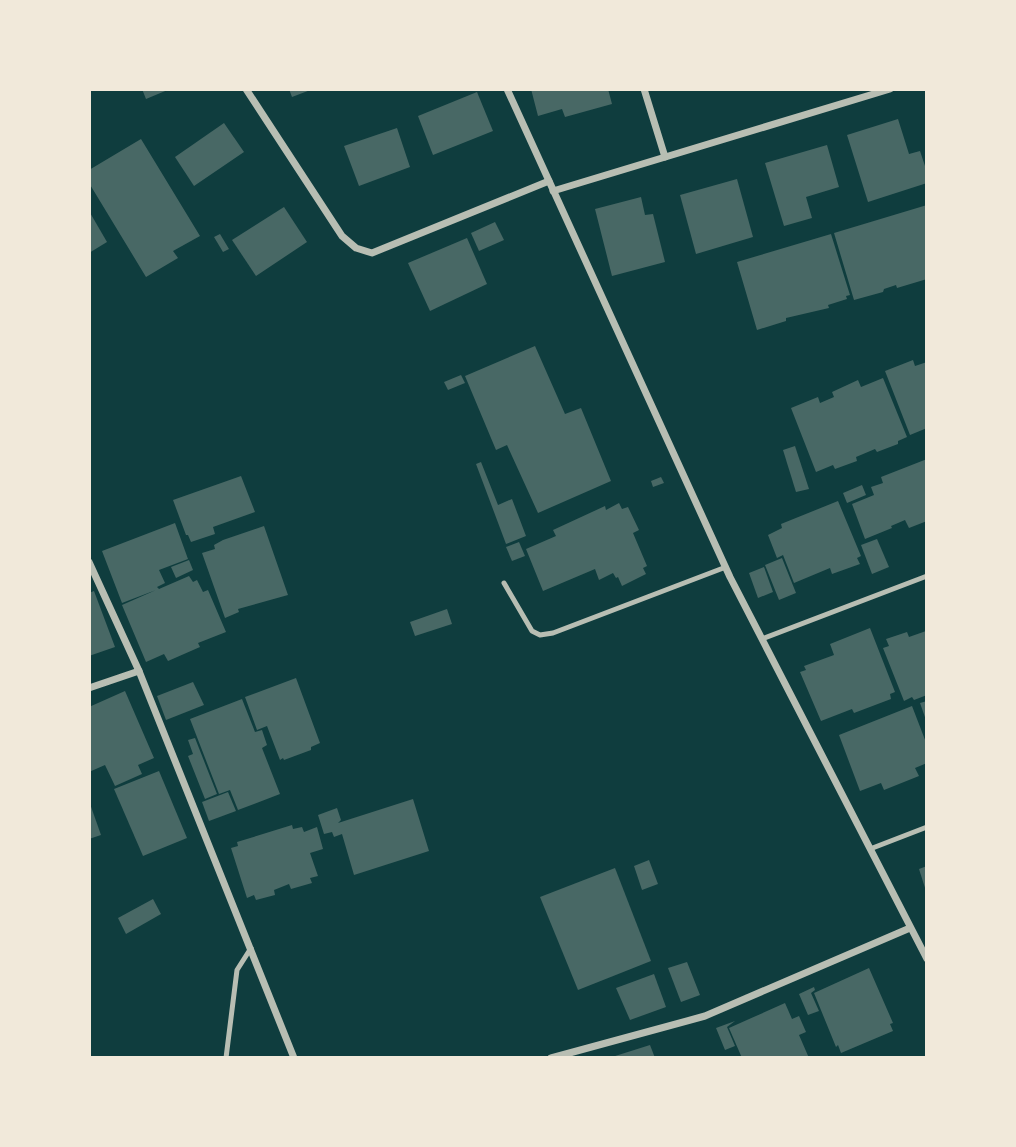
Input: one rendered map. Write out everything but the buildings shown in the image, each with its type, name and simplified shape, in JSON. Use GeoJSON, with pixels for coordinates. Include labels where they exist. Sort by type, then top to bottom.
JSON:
{"type":"FeatureCollection","features":[{"type":"Feature","properties":{"kind":"street"},"geometry":{"type":"LineString","coordinates":[[246,89],[342,236],[356,248],[372,253],[549,181]]}},
{"type":"Feature","properties":{"kind":"street"},"geometry":{"type":"LineString","coordinates":[[507,89],[726,567],[927,960]]}},
{"type":"Feature","properties":{"kind":"street"},"geometry":{"type":"LineString","coordinates":[[644,89],[665,157]]}},
{"type":"Feature","properties":{"kind":"street"},"geometry":{"type":"LineString","coordinates":[[553,191],[890,89]]}},
{"type":"Feature","properties":{"kind":"street"},"geometry":{"type":"LineString","coordinates":[[89,562],[139,671],[294,1058]]}},
{"type":"Feature","properties":{"kind":"street"},"geometry":{"type":"LineString","coordinates":[[89,688],[139,671]]}},
{"type":"Feature","properties":{"kind":"street"},"geometry":{"type":"LineString","coordinates":[[551,1058],[705,1016],[910,928]]}},
{"type":"Feature","properties":{"kind":"lane"},"geometry":{"type":"LineString","coordinates":[[504,583],[532,631],[540,635],[553,633],[726,567]]}},
{"type":"Feature","properties":{"kind":"lane"},"geometry":{"type":"LineString","coordinates":[[762,639],[927,576]]}},
{"type":"Feature","properties":{"kind":"lane"},"geometry":{"type":"LineString","coordinates":[[870,849],[927,827]]}},
{"type":"Feature","properties":{"kind":"lane"},"geometry":{"type":"LineString","coordinates":[[226,1058],[237,970],[251,948]]}}]}
